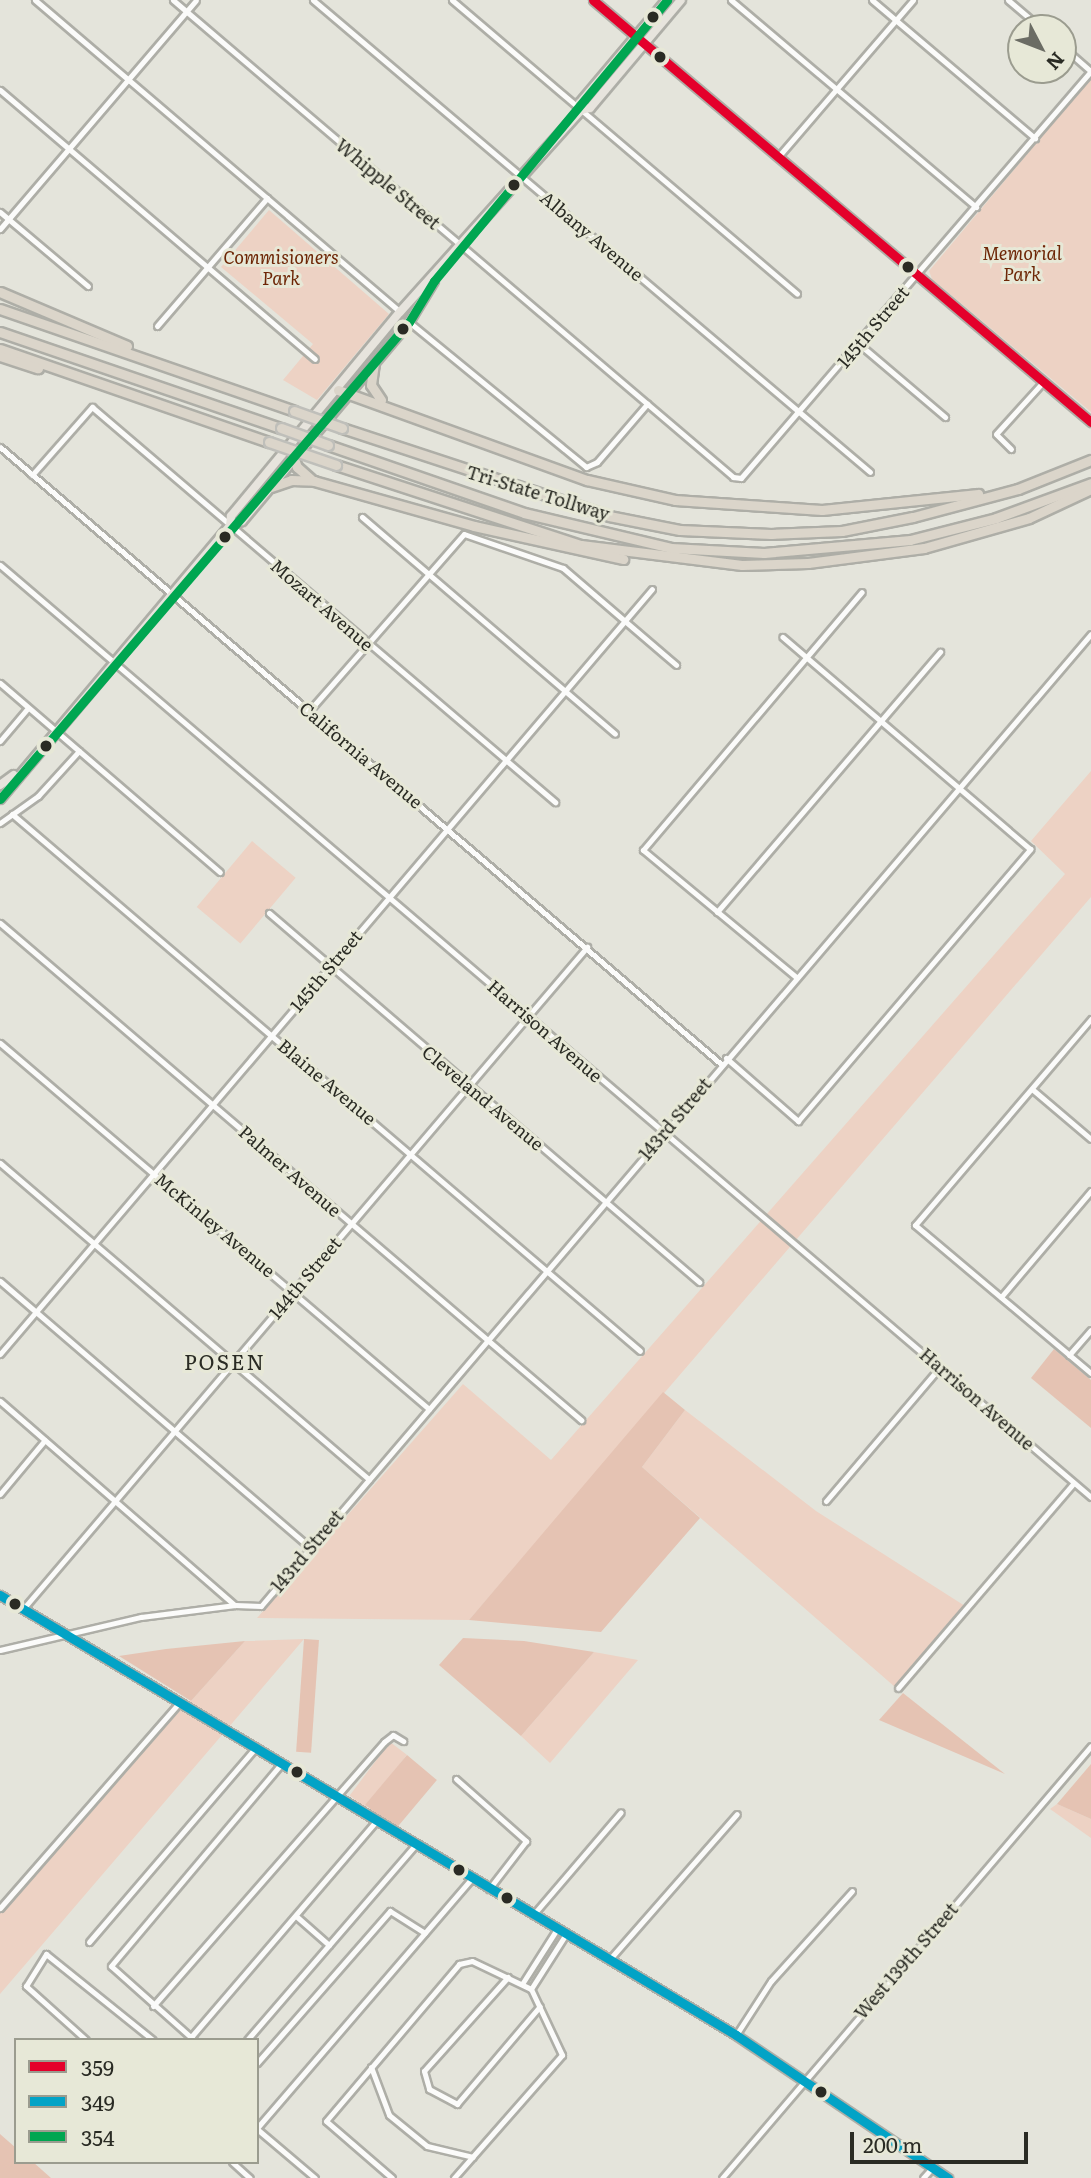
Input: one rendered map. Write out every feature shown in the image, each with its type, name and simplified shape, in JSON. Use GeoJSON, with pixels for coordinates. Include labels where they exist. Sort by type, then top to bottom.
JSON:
{"type":"FeatureCollection","features":[{"type":"Feature","properties":{"kind":"highway"},"geometry":{"type":"LineString","coordinates":[[0,292],[101,331],[147,356]]}},
{"type":"Feature","properties":{"kind":"highway","name":"Tri-State Tollway"},"geometry":{"type":"LineString","coordinates":[[0,309],[147,356],[534,495],[680,530],[842,531],[1018,489],[1091,460]]}},
{"type":"Feature","properties":{"kind":"highway","name":"Tri-State Tollway"},"geometry":{"type":"LineString","coordinates":[[0,332],[524,513],[671,548],[764,553],[910,540],[996,518],[1091,484]]}},
{"type":"Feature","properties":{"kind":"highway"},"geometry":{"type":"LineString","coordinates":[[0,349],[336,465],[581,545],[667,559],[755,565],[888,554],[1012,524],[1091,489]]}},
{"type":"Feature","properties":{"kind":"highway"},"geometry":{"type":"LineString","coordinates":[[0,356],[88,379]]}},
{"type":"Feature","properties":{"kind":"highway"},"geometry":{"type":"LineString","coordinates":[[374,363],[371,385],[385,403]]}},
{"type":"Feature","properties":{"kind":"highway"},"geometry":{"type":"LineString","coordinates":[[338,390],[351,391],[385,403],[587,480],[704,505],[851,509],[1018,489]]}},
{"type":"Feature","properties":{"kind":"highway"},"geometry":{"type":"LineString","coordinates":[[290,447],[295,459],[314,481]]}},
{"type":"Feature","properties":{"kind":"highway"},"geometry":{"type":"LineString","coordinates":[[271,487],[291,480],[314,481],[574,551],[648,562],[667,559]]}},
{"type":"Feature","properties":{"kind":"main road"},"geometry":{"type":"LineString","coordinates":[[593,0],[1091,422]]}},
{"type":"Feature","properties":{"kind":"main road"},"geometry":{"type":"LineString","coordinates":[[581,110],[580,103],[667,0]]}},
{"type":"Feature","properties":{"kind":"main road"},"geometry":{"type":"LineString","coordinates":[[230,526],[231,516],[400,312],[434,281],[581,110],[590,108],[681,0]]}},
{"type":"Feature","properties":{"kind":"main road"},"geometry":{"type":"LineString","coordinates":[[0,799],[16,774],[113,660],[230,526],[242,521],[295,459],[409,322],[434,281]]}},
{"type":"Feature","properties":{"kind":"main road"},"geometry":{"type":"LineString","coordinates":[[0,785],[16,774]]}},
{"type":"Feature","properties":{"kind":"main road"},"geometry":{"type":"LineString","coordinates":[[0,1595],[736,2035],[806,2079],[948,2178]]}},
{"type":"Feature","properties":{"kind":"street"},"geometry":{"type":"LineString","coordinates":[[35,0],[400,312]]}},
{"type":"Feature","properties":{"kind":"street","name":"Whipple Street"},"geometry":{"type":"LineString","coordinates":[[173,0],[733,477]]}},
{"type":"Feature","properties":{"kind":"street"},"geometry":{"type":"LineString","coordinates":[[0,229],[196,0]]}},
{"type":"Feature","properties":{"kind":"street","name":"Albany Avenue"},"geometry":{"type":"LineString","coordinates":[[313,0],[870,472]]}},
{"type":"Feature","properties":{"kind":"street"},"geometry":{"type":"LineString","coordinates":[[452,0],[797,294]]}},
{"type":"Feature","properties":{"kind":"street"},"geometry":{"type":"LineString","coordinates":[[731,0],[976,207]]}},
{"type":"Feature","properties":{"kind":"street"},"geometry":{"type":"LineString","coordinates":[[872,0],[1035,138]]}},
{"type":"Feature","properties":{"kind":"street"},"geometry":{"type":"LineString","coordinates":[[778,157],[913,0]]}},
{"type":"Feature","properties":{"kind":"street"},"geometry":{"type":"LineString","coordinates":[[1008,0],[1024,14]]}},
{"type":"Feature","properties":{"kind":"street"},"geometry":{"type":"LineString","coordinates":[[1077,59],[1091,71]]}},
{"type":"Feature","properties":{"kind":"street","name":"145th Street"},"geometry":{"type":"LineString","coordinates":[[733,477],[748,474],[1091,71]]}},
{"type":"Feature","properties":{"kind":"street"},"geometry":{"type":"LineString","coordinates":[[0,90],[315,359]]}},
{"type":"Feature","properties":{"kind":"street"},"geometry":{"type":"LineString","coordinates":[[157,326],[267,198]]}},
{"type":"Feature","properties":{"kind":"street"},"geometry":{"type":"LineString","coordinates":[[0,212],[89,286]]}},
{"type":"Feature","properties":{"kind":"street"},"geometry":{"type":"LineString","coordinates":[[409,322],[579,464],[597,462],[647,404]]}},
{"type":"Feature","properties":{"kind":"street"},"geometry":{"type":"LineString","coordinates":[[859,344],[945,417]]}},
{"type":"Feature","properties":{"kind":"street"},"geometry":{"type":"LineString","coordinates":[[1012,449],[996,434],[1043,382]]}},
{"type":"Feature","properties":{"kind":"street","name":"Mozart Avenue"},"geometry":{"type":"LineString","coordinates":[[32,475],[92,407],[366,644],[555,802]]}},
{"type":"Feature","properties":{"kind":"street","name":"California Avenue"},"geometry":{"type":"LineString","coordinates":[[0,447],[721,1064]]}},
{"type":"Feature","properties":{"kind":"street"},"geometry":{"type":"LineString","coordinates":[[362,517],[615,734]]}},
{"type":"Feature","properties":{"kind":"street"},"geometry":{"type":"LineString","coordinates":[[309,711],[455,538],[464,534],[550,560],[676,665]]}},
{"type":"Feature","properties":{"kind":"street","name":"Harrison Avenue"},"geometry":{"type":"LineString","coordinates":[[0,565],[1091,1497]]}},
{"type":"Feature","properties":{"kind":"street","name":"145th Street"},"geometry":{"type":"LineString","coordinates":[[0,1354],[652,589]]}},
{"type":"Feature","properties":{"kind":"street"},"geometry":{"type":"LineString","coordinates":[[796,977],[643,850],[862,592]]}},
{"type":"Feature","properties":{"kind":"street","name":"143rd Street"},"geometry":{"type":"LineString","coordinates":[[235,1605],[261,1606],[726,1058],[1091,634]]}},
{"type":"Feature","properties":{"kind":"street"},"geometry":{"type":"LineString","coordinates":[[726,1058],[798,1121],[1030,849],[961,787],[783,637]]}},
{"type":"Feature","properties":{"kind":"street"},"geometry":{"type":"LineString","coordinates":[[717,912],[940,652]]}},
{"type":"Feature","properties":{"kind":"street"},"geometry":{"type":"LineString","coordinates":[[0,683],[220,872]]}},
{"type":"Feature","properties":{"kind":"street"},"geometry":{"type":"LineString","coordinates":[[0,741],[28,708]]}},
{"type":"Feature","properties":{"kind":"street"},"geometry":{"type":"LineString","coordinates":[[0,823],[79,751]]}},
{"type":"Feature","properties":{"kind":"street","name":"Blaine Avenue"},"geometry":{"type":"LineString","coordinates":[[12,814],[640,1351]]}},
{"type":"Feature","properties":{"kind":"street","name":"Cleveland Avenue"},"geometry":{"type":"LineString","coordinates":[[269,913],[699,1282]]}},
{"type":"Feature","properties":{"kind":"street","name":"Palmer Avenue"},"geometry":{"type":"LineString","coordinates":[[0,923],[581,1420]]}},
{"type":"Feature","properties":{"kind":"street","name":"144th Street"},"geometry":{"type":"LineString","coordinates":[[23,1609],[587,947]]}},
{"type":"Feature","properties":{"kind":"street"},"geometry":{"type":"LineString","coordinates":[[1091,1019],[915,1225],[1091,1373]]}},
{"type":"Feature","properties":{"kind":"street","name":"McKinley Avenue"},"geometry":{"type":"LineString","coordinates":[[0,1043],[294,1291],[429,1409]]}},
{"type":"Feature","properties":{"kind":"street"},"geometry":{"type":"LineString","coordinates":[[1032,1089],[1091,1139]]}},
{"type":"Feature","properties":{"kind":"street"},"geometry":{"type":"LineString","coordinates":[[0,1163],[369,1479]]}},
{"type":"Feature","properties":{"kind":"street"},"geometry":{"type":"LineString","coordinates":[[1001,1297],[1091,1191]]}},
{"type":"Feature","properties":{"kind":"street"},"geometry":{"type":"LineString","coordinates":[[0,1281],[310,1548]]}},
{"type":"Feature","properties":{"kind":"street"},"geometry":{"type":"LineString","coordinates":[[1069,1355],[1091,1330]]}},
{"type":"Feature","properties":{"kind":"street"},"geometry":{"type":"LineString","coordinates":[[826,1501],[940,1367]]}},
{"type":"Feature","properties":{"kind":"street"},"geometry":{"type":"LineString","coordinates":[[0,1401],[235,1605]]}},
{"type":"Feature","properties":{"kind":"street"},"geometry":{"type":"LineString","coordinates":[[0,1494],[46,1440]]}},
{"type":"Feature","properties":{"kind":"street"},"geometry":{"type":"LineString","coordinates":[[898,1688],[1074,1483]]}},
{"type":"Feature","properties":{"kind":"street"},"geometry":{"type":"LineString","coordinates":[[0,1650],[65,1634],[235,1605]]}},
{"type":"Feature","properties":{"kind":"street"},"geometry":{"type":"LineString","coordinates":[[0,1908],[180,1702]]}},
{"type":"Feature","properties":{"kind":"street"},"geometry":{"type":"LineString","coordinates":[[153,2006],[337,1795],[393,1735],[403,1741]]}},
{"type":"Feature","properties":{"kind":"street","name":"West 139th Street"},"geometry":{"type":"LineString","coordinates":[[722,2178],[1091,1746]]}},
{"type":"Feature","properties":{"kind":"street"},"geometry":{"type":"LineString","coordinates":[[89,1942],[256,1748]]}},
{"type":"Feature","properties":{"kind":"street"},"geometry":{"type":"LineString","coordinates":[[192,2038],[113,1970],[113,1963],[282,1763]]}},
{"type":"Feature","properties":{"kind":"street"},"geometry":{"type":"LineString","coordinates":[[456,1779],[526,1841],[489,1889]]}},
{"type":"Feature","properties":{"kind":"street"},"geometry":{"type":"LineString","coordinates":[[533,1914],[621,1812]]}},
{"type":"Feature","properties":{"kind":"street"},"geometry":{"type":"LineString","coordinates":[[609,1959],[737,1814]]}},
{"type":"Feature","properties":{"kind":"street"},"geometry":{"type":"LineString","coordinates":[[194,2038],[377,1820]]}},
{"type":"Feature","properties":{"kind":"street"},"geometry":{"type":"LineString","coordinates":[[249,2038],[416,1844]]}},
{"type":"Feature","properties":{"kind":"street"},"geometry":{"type":"LineString","coordinates":[[259,2126],[472,1878]]}},
{"type":"Feature","properties":{"kind":"street"},"geometry":{"type":"LineString","coordinates":[[736,2035],[791,1958],[852,1891]]}},
{"type":"Feature","properties":{"kind":"street"},"geometry":{"type":"LineString","coordinates":[[259,2061],[390,1911],[425,1933]]}},
{"type":"Feature","properties":{"kind":"street"},"geometry":{"type":"LineString","coordinates":[[296,1916],[329,1945]]}},
{"type":"Feature","properties":{"kind":"street"},"geometry":{"type":"LineString","coordinates":[[522,1984],[557,1929]]}},
{"type":"Feature","properties":{"kind":"street"},"geometry":{"type":"LineString","coordinates":[[531,1989],[566,1934]]}},
{"type":"Feature","properties":{"kind":"street"},"geometry":{"type":"LineString","coordinates":[[84,2038],[26,1986],[46,1954],[151,2038]]}},
{"type":"Feature","properties":{"kind":"street"},"geometry":{"type":"LineString","coordinates":[[392,2178],[326,2121],[459,1964],[472,1961],[531,1989],[562,2055],[454,2178]]}},
{"type":"Feature","properties":{"kind":"street"},"geometry":{"type":"LineString","coordinates":[[508,1977],[424,2071],[429,2089],[457,2104],[540,2006]]}},
{"type":"Feature","properties":{"kind":"street"},"geometry":{"type":"LineString","coordinates":[[371,2067],[389,2115],[427,2146],[473,2157]]}},
{"type":"Feature","properties":{"kind":"street"},"geometry":{"type":"LineString","coordinates":[[259,2130],[316,2178]]}},
{"type":"Feature","properties":{"kind":"street"},"geometry":{"type":"LineString","coordinates":[[234,2164],[250,2178]]}},
{"type":"Feature","properties":{"kind":"street"},"geometry":{"type":"LineString","coordinates":[[923,2178],[933,2167]]}},
{"type":"Feature","properties":{"kind":"green space","name":"Memorial Park"},"geometry":{"type":"Polygon","coordinates":[[[1091,78],[1091,412],[932,279],[929,271],[1091,78]]]}},
{"type":"Feature","properties":{"kind":"green space","name":"Commisioners Park"},"geometry":{"type":"Polygon","coordinates":[[[269,210],[389,314],[317,400],[283,380],[313,344],[221,267],[269,210]]]}},
{"type":"Feature","properties":{"kind":"green space"},"geometry":{"type":"Polygon","coordinates":[[[1091,771],[1091,897],[469,1620],[257,1618],[463,1384],[551,1460],[1065,874],[1031,841],[1091,771]]]}},
{"type":"Feature","properties":{"kind":"green space"},"geometry":{"type":"Polygon","coordinates":[[[252,841],[296,878],[240,944],[197,907],[252,841]]]}},
{"type":"Feature","properties":{"kind":"green space"},"geometry":{"type":"Polygon","coordinates":[[[685,1410],[816,1511],[965,1606],[895,1687],[642,1467],[685,1410]]]}},
{"type":"Feature","properties":{"kind":"green space"},"geometry":{"type":"Polygon","coordinates":[[[304,1639],[0,1994],[0,1908],[180,1702],[191,1701],[245,1641],[304,1639]]]}},
{"type":"Feature","properties":{"kind":"green space"},"geometry":{"type":"Polygon","coordinates":[[[594,1652],[638,1660],[550,1763],[521,1736],[594,1652]]]}},
{"type":"Feature","properties":{"kind":"green space"},"geometry":{"type":"Polygon","coordinates":[[[390,1742],[407,1755],[366,1808],[350,1796],[390,1742]]]}},
{"type":"Feature","properties":{"kind":"green space"},"geometry":{"type":"Polygon","coordinates":[[[1057,1804],[1091,1819],[1091,1838],[1050,1809],[1057,1804]]]}},
{"type":"Feature","properties":{"kind":"shaded area"},"geometry":{"type":"Polygon","coordinates":[[[1054,1349],[1091,1380],[1091,1428],[1031,1378],[1054,1349]]]}},
{"type":"Feature","properties":{"kind":"shaded area"},"geometry":{"type":"Polygon","coordinates":[[[663,1392],[685,1410],[642,1467],[700,1518],[601,1632],[469,1620],[663,1392]]]}},
{"type":"Feature","properties":{"kind":"shaded area"},"geometry":{"type":"Polygon","coordinates":[[[463,1638],[524,1641],[594,1652],[521,1736],[439,1665],[463,1638]]]}},
{"type":"Feature","properties":{"kind":"shaded area"},"geometry":{"type":"Polygon","coordinates":[[[304,1639],[319,1640],[311,1753],[296,1752],[304,1639]]]}},
{"type":"Feature","properties":{"kind":"shaded area"},"geometry":{"type":"Polygon","coordinates":[[[245,1641],[191,1701],[119,1656],[166,1649],[245,1641]]]}},
{"type":"Feature","properties":{"kind":"shaded area"},"geometry":{"type":"Polygon","coordinates":[[[903,1693],[1005,1774],[879,1720],[903,1693]]]}},
{"type":"Feature","properties":{"kind":"shaded area"},"geometry":{"type":"Polygon","coordinates":[[[407,1755],[437,1780],[395,1830],[365,1805],[407,1755]]]}},
{"type":"Feature","properties":{"kind":"shaded area"},"geometry":{"type":"Polygon","coordinates":[[[1091,1764],[1091,1819],[1057,1804],[1091,1764]]]}},
{"type":"Feature","properties":{"kind":"shaded area"},"geometry":{"type":"Polygon","coordinates":[[[0,2134],[14,2146],[14,2164],[35,2164],[51,2178],[0,2178],[0,2134]]]}},
{"type":"Feature","properties":{"kind":"transit line","name":"359"},"geometry":{"type":"LineString","coordinates":[[593,0],[1091,422]]}},
{"type":"Feature","properties":{"kind":"transit line","name":"354"},"geometry":{"type":"LineString","coordinates":[[0,799],[409,322],[434,281],[667,0]]}},
{"type":"Feature","properties":{"kind":"transit line","name":"349"},"geometry":{"type":"LineString","coordinates":[[0,1595],[736,2035],[948,2178]]}},
{"type":"Feature","properties":{"kind":"district","name":"POSEN"},"geometry":{"type":"Point","coordinates":[225,1361]}}]}
